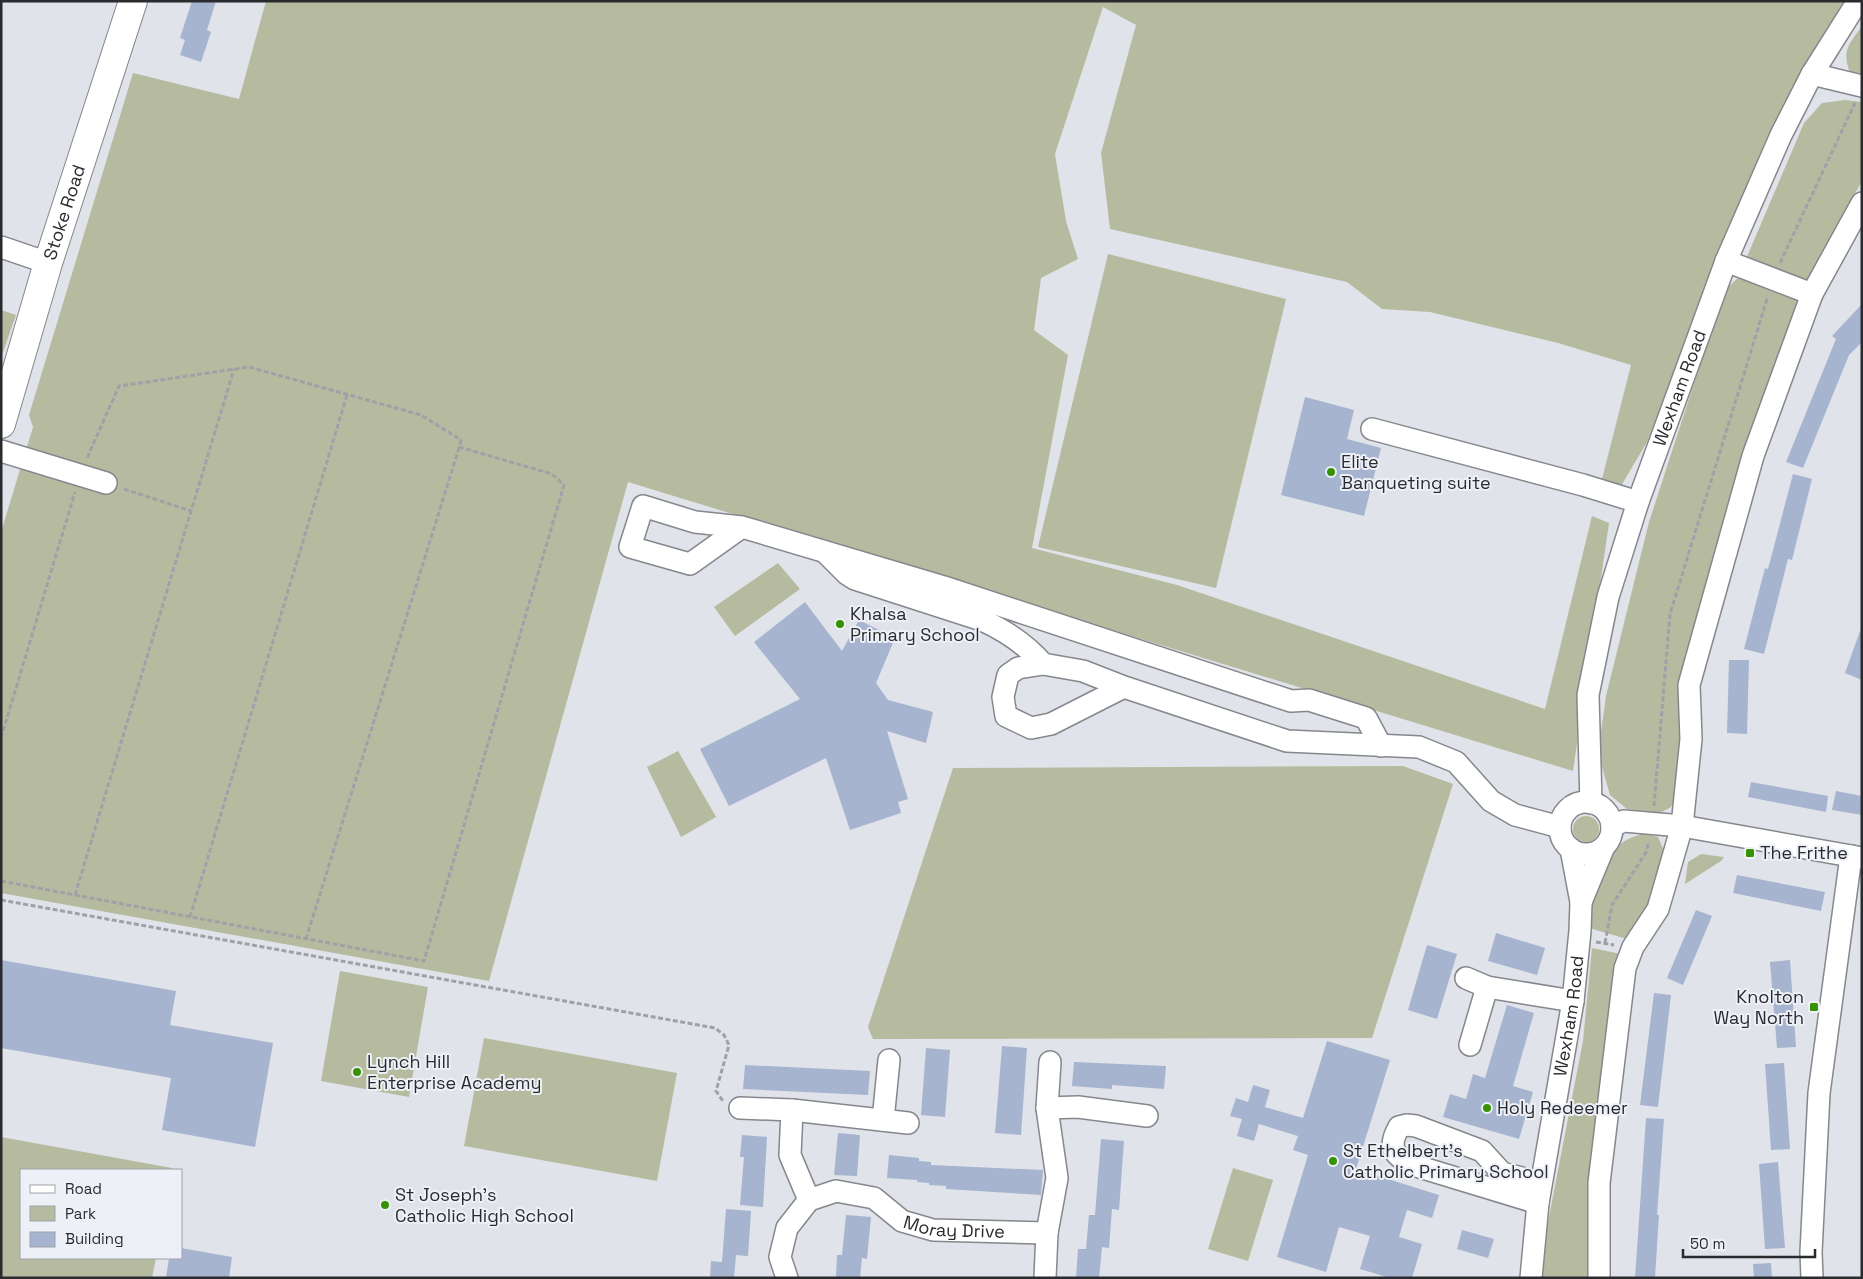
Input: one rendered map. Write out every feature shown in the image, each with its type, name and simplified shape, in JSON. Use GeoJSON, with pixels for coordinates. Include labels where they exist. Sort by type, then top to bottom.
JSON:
{"type":"FeatureCollection","features":[{"type":"Feature","properties":{"kind":"main road","name":"Stoke Road"},"geometry":{"type":"LineString","coordinates":[[1,424],[48,263],[133,1]]}},
{"type":"Feature","properties":{"kind":"street","name":"Wexham Road"},"geometry":{"type":"LineString","coordinates":[[1591,803],[1588,696],[1608,597],[1638,502],[1726,261],[1781,135],[1812,74],[1858,1]]}},
{"type":"Feature","properties":{"kind":"street"},"geometry":{"type":"LineString","coordinates":[[1812,74],[1859,94]]}},
{"type":"Feature","properties":{"kind":"street"},"geometry":{"type":"LineString","coordinates":[[1599,1278],[1599,1183],[1624,968],[1633,947],[1658,909],[1682,826],[1691,739],[1689,685],[1753,456],[1812,294],[1862,203]]}},
{"type":"Feature","properties":{"kind":"street"},"geometry":{"type":"LineString","coordinates":[[1,248],[48,263]]}},
{"type":"Feature","properties":{"kind":"street"},"geometry":{"type":"LineString","coordinates":[[1726,261],[1812,294]]}},
{"type":"Feature","properties":{"kind":"street"},"geometry":{"type":"LineString","coordinates":[[1372,429],[1583,485],[1638,502]]}},
{"type":"Feature","properties":{"kind":"street"},"geometry":{"type":"LineString","coordinates":[[1,451],[106,483]]}},
{"type":"Feature","properties":{"kind":"street"},"geometry":{"type":"LineString","coordinates":[[742,527],[690,564],[630,547],[642,506],[695,522],[742,527],[944,587],[1291,701],[1309,700],[1366,718],[1381,746]]}},
{"type":"Feature","properties":{"kind":"street"},"geometry":{"type":"LineString","coordinates":[[826,552],[847,574],[855,579],[982,620],[999,628],[1031,650],[1043,664]]}},
{"type":"Feature","properties":{"kind":"street"},"geometry":{"type":"LineString","coordinates":[[999,628],[1009,659],[1008,675],[1002,697],[1006,716],[1031,728],[1051,724],[1124,687]]}},
{"type":"Feature","properties":{"kind":"street"},"geometry":{"type":"LineString","coordinates":[[1008,675],[1018,668],[1043,664],[1083,671],[1124,687],[1287,741],[1419,747],[1456,762],[1491,800],[1515,815],[1560,826]]}},
{"type":"Feature","properties":{"kind":"street"},"geometry":{"type":"LineString","coordinates":[[1591,803],[1605,811],[1612,826],[1612,834],[1603,848],[1587,854],[1571,849],[1565,843],[1560,826],[1562,818],[1574,806],[1591,803]]}},
{"type":"Feature","properties":{"kind":"street"},"geometry":{"type":"LineString","coordinates":[[1612,826],[1624,821],[1682,826],[1856,857],[1820,1093],[1811,1252],[1812,1278]]}},
{"type":"Feature","properties":{"kind":"street","name":"Wexham Road"},"geometry":{"type":"LineString","coordinates":[[1581,902],[1603,848]]}},
{"type":"Feature","properties":{"kind":"street","name":"Wexham Road"},"geometry":{"type":"LineString","coordinates":[[1531,1278],[1539,1193],[1573,1001],[1581,902],[1571,849]]}},
{"type":"Feature","properties":{"kind":"street"},"geometry":{"type":"LineString","coordinates":[[1466,978],[1487,987],[1573,1001]]}},
{"type":"Feature","properties":{"kind":"street"},"geometry":{"type":"LineString","coordinates":[[1470,1045],[1487,987]]}},
{"type":"Feature","properties":{"kind":"street"},"geometry":{"type":"LineString","coordinates":[[883,1120],[889,1060]]}},
{"type":"Feature","properties":{"kind":"street"},"geometry":{"type":"LineString","coordinates":[[1045,1278],[1047,1232],[1057,1178],[1047,1108],[1050,1062]]}},
{"type":"Feature","properties":{"kind":"street"},"geometry":{"type":"LineString","coordinates":[[740,1108],[792,1110],[908,1123]]}},
{"type":"Feature","properties":{"kind":"street"},"geometry":{"type":"LineString","coordinates":[[1047,1108],[1078,1108],[1147,1116]]}},
{"type":"Feature","properties":{"kind":"street"},"geometry":{"type":"LineString","coordinates":[[787,1278],[780,1257],[786,1228],[809,1200],[790,1155],[792,1110]]}},
{"type":"Feature","properties":{"kind":"street"},"geometry":{"type":"LineString","coordinates":[[1407,1125],[1416,1126],[1482,1151],[1502,1173],[1539,1193],[1413,1165],[1399,1158],[1394,1150],[1394,1136],[1399,1127],[1407,1125]]}},
{"type":"Feature","properties":{"kind":"street","name":"Moray Drive"},"geometry":{"type":"LineString","coordinates":[[809,1200],[836,1191],[874,1198],[902,1221],[933,1230],[1047,1232]]}},
{"type":"Feature","properties":{"kind":"path"},"geometry":{"type":"LineString","coordinates":[[1776,270],[1859,94]]}},
{"type":"Feature","properties":{"kind":"path"},"geometry":{"type":"LineString","coordinates":[[1654,809],[1670,614],[1769,294]]}},
{"type":"Feature","properties":{"kind":"path"},"geometry":{"type":"LineString","coordinates":[[1,738],[79,476],[118,386],[249,367],[421,415],[461,440],[306,939]]}},
{"type":"Feature","properties":{"kind":"path"},"geometry":{"type":"LineString","coordinates":[[75,895],[234,369]]}},
{"type":"Feature","properties":{"kind":"path"},"geometry":{"type":"LineString","coordinates":[[190,917],[347,395]]}},
{"type":"Feature","properties":{"kind":"path"},"geometry":{"type":"LineString","coordinates":[[1,881],[424,961],[564,485],[552,474],[459,447]]}},
{"type":"Feature","properties":{"kind":"path"},"geometry":{"type":"LineString","coordinates":[[106,483],[192,511]]}},
{"type":"Feature","properties":{"kind":"path"},"geometry":{"type":"LineString","coordinates":[[1605,943],[1612,906],[1647,851],[1650,836]]}},
{"type":"Feature","properties":{"kind":"path"},"geometry":{"type":"LineString","coordinates":[[1,900],[715,1028],[724,1035],[728,1045],[716,1091],[722,1101],[740,1108]]}},
{"type":"Feature","properties":{"kind":"green space"},"geometry":{"type":"Polygon","coordinates":[[[266,1],[1852,1],[1692,327],[1647,442],[1621,486],[1602,479],[1631,365],[1558,343],[1430,312],[1382,309],[1347,282],[1110,229],[1101,153],[1136,25],[1103,7],[1055,154],[1066,221],[1078,259],[1041,278],[1034,330],[1068,355],[1032,548],[1177,585],[1545,709],[1592,516],[1609,523],[1573,771],[628,482],[489,981],[1,893],[1,532],[33,427],[29,415],[133,73],[239,99],[266,1]]]}},
{"type":"Feature","properties":{"kind":"green space"},"geometry":{"type":"Polygon","coordinates":[[[1862,26],[1862,78],[1850,73],[1847,53],[1850,43],[1862,26]]]}},
{"type":"Feature","properties":{"kind":"green space"},"geometry":{"type":"Polygon","coordinates":[[[1845,100],[1862,102],[1862,181],[1807,281],[1746,259],[1804,123],[1822,103],[1845,100]]]}},
{"type":"Feature","properties":{"kind":"green space"},"geometry":{"type":"Polygon","coordinates":[[[1108,254],[1286,299],[1216,588],[1038,547],[1108,254]]]}},
{"type":"Feature","properties":{"kind":"green space"},"geometry":{"type":"Polygon","coordinates":[[[1754,277],[1792,293],[1800,305],[1681,746],[1677,793],[1671,807],[1660,813],[1627,809],[1610,795],[1598,753],[1606,696],[1649,522],[1724,291],[1738,278],[1754,277]]]}},
{"type":"Feature","properties":{"kind":"green space"},"geometry":{"type":"Polygon","coordinates":[[[1,310],[16,315],[1,358],[1,310]]]}},
{"type":"Feature","properties":{"kind":"green space"},"geometry":{"type":"Polygon","coordinates":[[[778,563],[800,589],[735,636],[714,607],[778,563]]]}},
{"type":"Feature","properties":{"kind":"green space"},"geometry":{"type":"Polygon","coordinates":[[[678,751],[716,817],[681,837],[647,767],[678,751]]]}},
{"type":"Feature","properties":{"kind":"green space"},"geometry":{"type":"Polygon","coordinates":[[[1403,766],[1453,784],[1372,1038],[873,1039],[868,1027],[953,768],[1403,766]]]}},
{"type":"Feature","properties":{"kind":"green space"},"geometry":{"type":"Polygon","coordinates":[[[1586,816],[1595,820],[1599,829],[1595,838],[1586,842],[1577,838],[1573,829],[1577,820],[1586,816]]]}},
{"type":"Feature","properties":{"kind":"green space"},"geometry":{"type":"Polygon","coordinates":[[[1643,833],[1658,837],[1665,853],[1649,907],[1627,939],[1589,928],[1594,894],[1607,860],[1622,843],[1643,833]]]}},
{"type":"Feature","properties":{"kind":"green space"},"geometry":{"type":"Polygon","coordinates":[[[1701,854],[1724,857],[1721,861],[1685,884],[1688,862],[1701,854]]]}},
{"type":"Feature","properties":{"kind":"green space"},"geometry":{"type":"Polygon","coordinates":[[[1592,948],[1621,954],[1590,1278],[1543,1278],[1543,1248],[1583,1041],[1592,948]]]}},
{"type":"Feature","properties":{"kind":"green space"},"geometry":{"type":"Polygon","coordinates":[[[340,971],[428,987],[409,1097],[321,1081],[340,971]]]}},
{"type":"Feature","properties":{"kind":"green space"},"geometry":{"type":"Polygon","coordinates":[[[484,1038],[677,1073],[657,1181],[464,1146],[484,1038]]]}},
{"type":"Feature","properties":{"kind":"green space"},"geometry":{"type":"Polygon","coordinates":[[[1,1137],[172,1168],[20,1169],[20,1259],[156,1259],[152,1278],[1,1278],[1,1137]]]}},
{"type":"Feature","properties":{"kind":"green space"},"geometry":{"type":"Polygon","coordinates":[[[1233,1168],[1273,1180],[1248,1261],[1208,1249],[1233,1168]]]}},
{"type":"Feature","properties":{"kind":"building"},"geometry":{"type":"Polygon","coordinates":[[[192,1],[216,1],[207,30],[211,32],[201,62],[180,55],[185,40],[180,38],[192,1]]]}},
{"type":"Feature","properties":{"kind":"building"},"geometry":{"type":"Polygon","coordinates":[[[1862,304],[1862,342],[1849,355],[1803,468],[1786,462],[1836,339],[1832,336],[1862,304]]]}},
{"type":"Feature","properties":{"kind":"building","name":"Elite Banqueting suite"},"geometry":{"type":"Polygon","coordinates":[[[1305,397],[1354,410],[1347,439],[1381,448],[1364,516],[1281,495],[1305,397]]]}},
{"type":"Feature","properties":{"kind":"building"},"geometry":{"type":"Polygon","coordinates":[[[1793,474],[1812,479],[1792,560],[1788,559],[1764,654],[1744,649],[1765,568],[1768,569],[1793,474]]]}},
{"type":"Feature","properties":{"kind":"building"},"geometry":{"type":"Polygon","coordinates":[[[805,602],[842,651],[859,620],[895,638],[876,683],[888,700],[933,712],[926,743],[887,731],[908,799],[898,802],[901,813],[850,830],[826,758],[729,806],[700,749],[800,699],[754,642],[805,602]]]}},
{"type":"Feature","properties":{"kind":"building"},"geometry":{"type":"Polygon","coordinates":[[[1860,631],[1862,632],[1862,680],[1845,673],[1860,631]]]}},
{"type":"Feature","properties":{"kind":"building"},"geometry":{"type":"Polygon","coordinates":[[[1729,660],[1749,660],[1747,734],[1727,733],[1729,660]]]}},
{"type":"Feature","properties":{"kind":"building"},"geometry":{"type":"Polygon","coordinates":[[[1751,782],[1828,796],[1826,812],[1748,797],[1751,782]]]}},
{"type":"Feature","properties":{"kind":"building"},"geometry":{"type":"Polygon","coordinates":[[[1836,791],[1862,796],[1862,815],[1832,810],[1836,791]]]}},
{"type":"Feature","properties":{"kind":"building"},"geometry":{"type":"Polygon","coordinates":[[[1737,875],[1825,892],[1821,911],[1733,893],[1737,875]]]}},
{"type":"Feature","properties":{"kind":"building"},"geometry":{"type":"Polygon","coordinates":[[[1696,910],[1712,916],[1683,985],[1667,978],[1696,910]]]}},
{"type":"Feature","properties":{"kind":"building"},"geometry":{"type":"Polygon","coordinates":[[[1496,933],[1545,948],[1537,975],[1488,961],[1496,933]]]}},
{"type":"Feature","properties":{"kind":"building"},"geometry":{"type":"Polygon","coordinates":[[[1427,945],[1457,954],[1437,1019],[1408,1010],[1427,945]]]}},
{"type":"Feature","properties":{"kind":"building"},"geometry":{"type":"Polygon","coordinates":[[[1,960],[176,991],[170,1025],[273,1043],[255,1147],[162,1130],[171,1078],[1,1048],[1,960]]]}},
{"type":"Feature","properties":{"kind":"building"},"geometry":{"type":"Polygon","coordinates":[[[1790,960],[1796,1047],[1777,1048],[1770,962],[1790,960]]]}},
{"type":"Feature","properties":{"kind":"building"},"geometry":{"type":"Polygon","coordinates":[[[1654,993],[1671,995],[1658,1107],[1640,1105],[1654,993]]]}},
{"type":"Feature","properties":{"kind":"building","name":"Holy Redeemer"},"geometry":{"type":"Polygon","coordinates":[[[1507,1005],[1534,1013],[1513,1086],[1533,1092],[1519,1139],[1443,1117],[1450,1094],[1466,1099],[1473,1074],[1485,1078],[1507,1005]]]}},
{"type":"Feature","properties":{"kind":"building"},"geometry":{"type":"Polygon","coordinates":[[[1327,1041],[1390,1060],[1356,1169],[1439,1195],[1432,1218],[1407,1210],[1399,1237],[1422,1244],[1412,1278],[1390,1278],[1360,1269],[1370,1236],[1339,1227],[1326,1272],[1277,1257],[1308,1155],[1293,1150],[1298,1136],[1259,1124],[1254,1141],[1237,1136],[1242,1119],[1230,1116],[1236,1098],[1248,1102],[1253,1085],[1270,1090],[1265,1107],[1303,1118],[1327,1041]]]}},
{"type":"Feature","properties":{"kind":"building"},"geometry":{"type":"Polygon","coordinates":[[[1002,1046],[1027,1048],[1021,1135],[995,1133],[1002,1046]]]}},
{"type":"Feature","properties":{"kind":"building"},"geometry":{"type":"Polygon","coordinates":[[[926,1048],[950,1050],[945,1117],[921,1115],[926,1048]]]}},
{"type":"Feature","properties":{"kind":"building"},"geometry":{"type":"Polygon","coordinates":[[[1074,1062],[1166,1066],[1164,1089],[1112,1085],[1112,1089],[1072,1086],[1074,1062]]]}},
{"type":"Feature","properties":{"kind":"building"},"geometry":{"type":"Polygon","coordinates":[[[1784,1063],[1790,1149],[1771,1150],[1765,1064],[1784,1063]]]}},
{"type":"Feature","properties":{"kind":"building"},"geometry":{"type":"Polygon","coordinates":[[[745,1065],[870,1071],[868,1095],[743,1089],[745,1065]]]}},
{"type":"Feature","properties":{"kind":"building"},"geometry":{"type":"Polygon","coordinates":[[[1646,1118],[1664,1119],[1657,1215],[1659,1215],[1655,1278],[1635,1278],[1646,1118]]]}},
{"type":"Feature","properties":{"kind":"building"},"geometry":{"type":"Polygon","coordinates":[[[838,1133],[860,1135],[857,1176],[834,1175],[838,1133]]]}},
{"type":"Feature","properties":{"kind":"building"},"geometry":{"type":"Polygon","coordinates":[[[742,1135],[767,1137],[763,1207],[740,1205],[744,1157],[740,1157],[742,1135]]]}},
{"type":"Feature","properties":{"kind":"building"},"geometry":{"type":"Polygon","coordinates":[[[1101,1139],[1124,1141],[1119,1210],[1112,1209],[1109,1248],[1102,1247],[1099,1278],[1076,1278],[1078,1249],[1086,1249],[1089,1215],[1095,1215],[1101,1139]]]}},
{"type":"Feature","properties":{"kind":"building"},"geometry":{"type":"Polygon","coordinates":[[[889,1155],[919,1158],[919,1161],[931,1162],[931,1165],[1043,1170],[1041,1195],[946,1189],[946,1186],[929,1185],[929,1183],[917,1182],[917,1180],[887,1178],[889,1155]]]}},
{"type":"Feature","properties":{"kind":"building"},"geometry":{"type":"Polygon","coordinates":[[[1778,1162],[1785,1248],[1765,1249],[1759,1164],[1778,1162]]]}},
{"type":"Feature","properties":{"kind":"building"},"geometry":{"type":"Polygon","coordinates":[[[726,1209],[751,1211],[748,1256],[736,1255],[734,1278],[710,1278],[711,1261],[722,1262],[726,1209]]]}},
{"type":"Feature","properties":{"kind":"building"},"geometry":{"type":"Polygon","coordinates":[[[846,1215],[871,1217],[867,1259],[862,1258],[860,1278],[836,1278],[837,1255],[842,1255],[846,1215]]]}},
{"type":"Feature","properties":{"kind":"building"},"geometry":{"type":"Polygon","coordinates":[[[1462,1230],[1494,1239],[1488,1258],[1457,1249],[1462,1230]]]}},
{"type":"Feature","properties":{"kind":"building"},"geometry":{"type":"Polygon","coordinates":[[[182,1248],[232,1257],[229,1278],[166,1278],[169,1259],[182,1259],[182,1248]]]}},
{"type":"Feature","properties":{"kind":"building"},"geometry":{"type":"Polygon","coordinates":[[[1771,1263],[1772,1278],[1754,1278],[1753,1264],[1771,1263]]]}},
{"type":"Feature","properties":{"kind":"place","name":"Elite Banqueting suite"},"geometry":{"type":"Point","coordinates":[1331,472]}},
{"type":"Feature","properties":{"kind":"place","name":"Khalsa Primary School"},"geometry":{"type":"Point","coordinates":[840,624]}},
{"type":"Feature","properties":{"kind":"place","name":"The Frithe"},"geometry":{"type":"Point","coordinates":[1750,853]}},
{"type":"Feature","properties":{"kind":"place","name":"Knolton Way North"},"geometry":{"type":"Point","coordinates":[1814,1007]}},
{"type":"Feature","properties":{"kind":"place","name":"Lynch Hill Enterprise Academy"},"geometry":{"type":"Point","coordinates":[357,1072]}},
{"type":"Feature","properties":{"kind":"place","name":"Holy Redeemer"},"geometry":{"type":"Point","coordinates":[1487,1108]}},
{"type":"Feature","properties":{"kind":"place","name":"St Ethelbert's Catholic Primary School"},"geometry":{"type":"Point","coordinates":[1333,1161]}},
{"type":"Feature","properties":{"kind":"place","name":"St Joseph's Catholic High School"},"geometry":{"type":"Point","coordinates":[385,1205]}}]}
